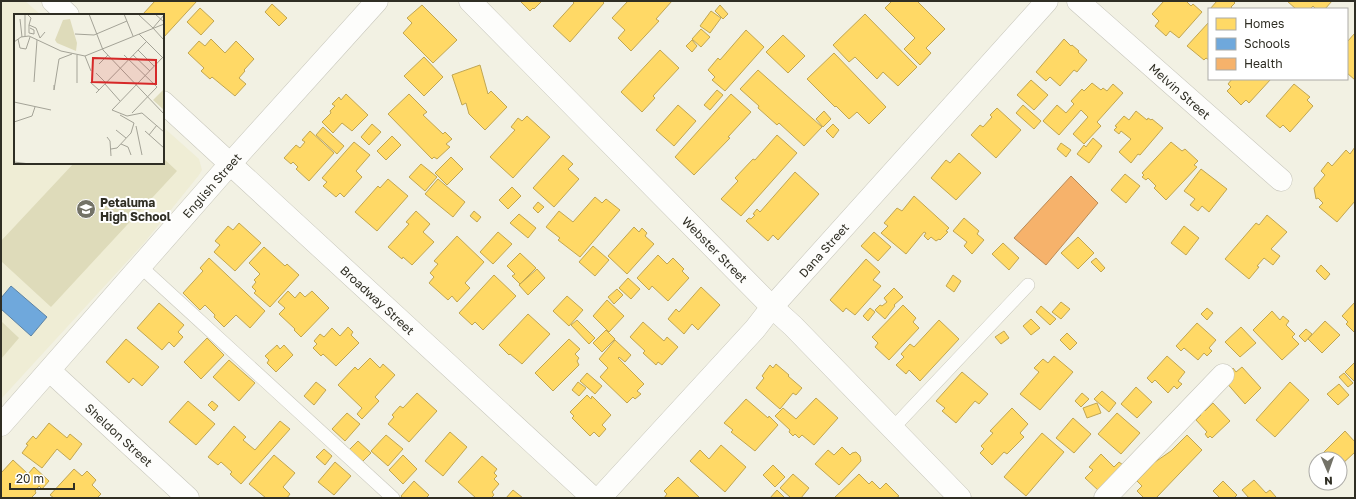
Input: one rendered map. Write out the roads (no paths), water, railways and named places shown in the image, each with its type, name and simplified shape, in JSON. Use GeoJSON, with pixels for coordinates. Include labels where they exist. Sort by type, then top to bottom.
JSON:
{"type":"FeatureCollection","features":[{"type":"Feature","properties":{"kind":"street"},"geometry":{"type":"LineString","coordinates":[[53,1],[67,14]]}},
{"type":"Feature","properties":{"kind":"street","name":"English Street"},"geometry":{"type":"LineString","coordinates":[[1,425],[50,371],[230,164],[377,1]]}},
{"type":"Feature","properties":{"kind":"street","name":"Webster Street"},"geometry":{"type":"LineString","coordinates":[[470,1],[772,307],[793,326],[960,498]]}},
{"type":"Feature","properties":{"kind":"street","name":"Dana Street"},"geometry":{"type":"LineString","coordinates":[[600,498],[755,329],[772,307],[1047,1]]}},
{"type":"Feature","properties":{"kind":"street","name":"Melvin Street"},"geometry":{"type":"LineString","coordinates":[[1078,1],[1281,180]]}},
{"type":"Feature","properties":{"kind":"street","name":"Broadway Street"},"geometry":{"type":"LineString","coordinates":[[164,103],[593,498]]}},
{"type":"Feature","properties":{"kind":"street","name":"Sheldon Street"},"geometry":{"type":"LineString","coordinates":[[50,371],[188,498]]}},
{"type":"Feature","properties":{"kind":"street"},"geometry":{"type":"LineString","coordinates":[[1105,498],[1223,375]]}},
{"type":"Feature","properties":{"kind":"lane"},"geometry":{"type":"LineString","coordinates":[[141,267],[393,498]]}},
{"type":"Feature","properties":{"kind":"lane"},"geometry":{"type":"LineString","coordinates":[[892,428],[1028,284]]}},
{"type":"Feature","properties":{"kind":"place","name":"Petaluma High School"},"geometry":{"type":"Point","coordinates":[86,209]}}]}
